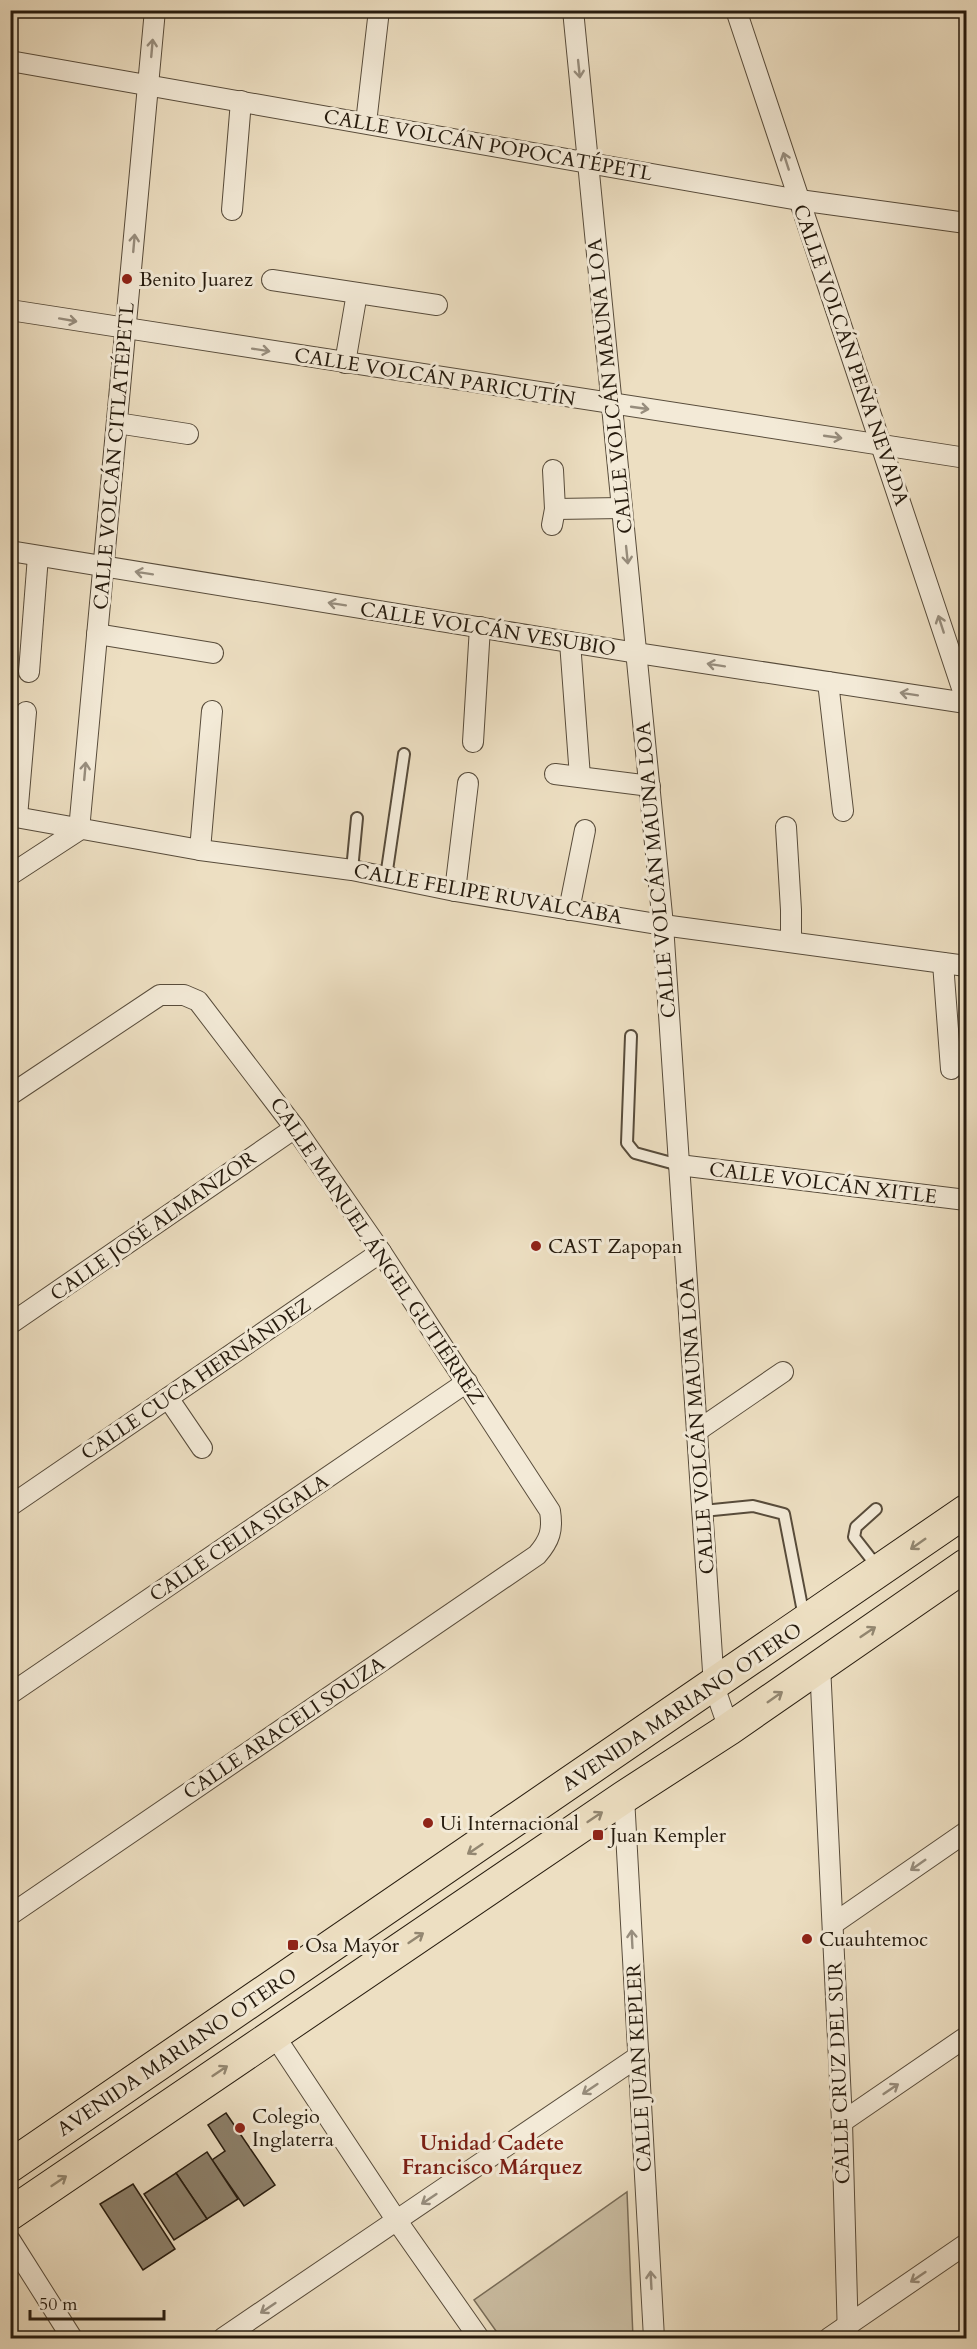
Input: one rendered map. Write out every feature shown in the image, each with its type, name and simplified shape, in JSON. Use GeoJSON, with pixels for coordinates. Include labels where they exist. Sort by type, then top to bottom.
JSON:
{"type":"FeatureCollection","features":[{"type":"Feature","properties":{"kind":"main road","name":"AVENIDA MARIANO OTERO"},"geometry":{"type":"LineString","coordinates":[[10,2166],[714,1686],[966,1511]]}},
{"type":"Feature","properties":{"kind":"main road","name":"AVENIDA MARIANO OTERO"},"geometry":{"type":"LineString","coordinates":[[10,2214],[624,1797],[729,1729],[966,1565]]}},
{"type":"Feature","properties":{"kind":"street","name":"CALLE VOLCÁN CITLATÉPETL"},"geometry":{"type":"LineString","coordinates":[[80,830],[155,10]]}},
{"type":"Feature","properties":{"kind":"street"},"geometry":{"type":"LineString","coordinates":[[366,123],[379,10]]}},
{"type":"Feature","properties":{"kind":"street","name":"CALLE VOLCÁN MAUNA LOA"},"geometry":{"type":"LineString","coordinates":[[573,10],[663,925],[714,1686],[729,1729]]}},
{"type":"Feature","properties":{"kind":"street","name":"CALLE VOLCÁN PEÑA NEVADA"},"geometry":{"type":"LineString","coordinates":[[736,10],[966,702]]}},
{"type":"Feature","properties":{"kind":"street","name":"CALLE VOLCÁN POPOCATÉPETL"},"geometry":{"type":"LineString","coordinates":[[10,61],[799,200],[966,223]]}},
{"type":"Feature","properties":{"kind":"street"},"geometry":{"type":"LineString","coordinates":[[232,210],[241,101]]}},
{"type":"Feature","properties":{"kind":"street"},"geometry":{"type":"LineString","coordinates":[[272,280],[437,305]]}},
{"type":"Feature","properties":{"kind":"street"},"geometry":{"type":"LineString","coordinates":[[345,363],[357,293]]}},
{"type":"Feature","properties":{"kind":"street","name":"CALLE VOLCÁN PARICUTÍN"},"geometry":{"type":"LineString","coordinates":[[10,310],[966,458]]}},
{"type":"Feature","properties":{"kind":"street"},"geometry":{"type":"LineString","coordinates":[[117,423],[188,434]]}},
{"type":"Feature","properties":{"kind":"street"},"geometry":{"type":"LineString","coordinates":[[553,470],[554,517],[622,508]]}},
{"type":"Feature","properties":{"kind":"street","name":"CALLE VOLCÁN VESUBIO"},"geometry":{"type":"LineString","coordinates":[[10,551],[637,653],[966,702]]}},
{"type":"Feature","properties":{"kind":"street"},"geometry":{"type":"LineString","coordinates":[[29,672],[38,556]]}},
{"type":"Feature","properties":{"kind":"street"},"geometry":{"type":"LineString","coordinates":[[473,742],[480,627]]}},
{"type":"Feature","properties":{"kind":"street"},"geometry":{"type":"LineString","coordinates":[[97,634],[213,652]]}},
{"type":"Feature","properties":{"kind":"street"},"geometry":{"type":"LineString","coordinates":[[570,642],[580,777]]}},
{"type":"Feature","properties":{"kind":"street"},"geometry":{"type":"LineString","coordinates":[[828,682],[843,811]]}},
{"type":"Feature","properties":{"kind":"street"},"geometry":{"type":"LineString","coordinates":[[200,850],[212,711]]}},
{"type":"Feature","properties":{"kind":"street"},"geometry":{"type":"LineString","coordinates":[[14,817],[26,712]]}},
{"type":"Feature","properties":{"kind":"street"},"geometry":{"type":"LineString","coordinates":[[555,774],[650,786]]}},
{"type":"Feature","properties":{"kind":"street"},"geometry":{"type":"LineString","coordinates":[[455,891],[468,783]]}},
{"type":"Feature","properties":{"kind":"street","name":"CALLE FELIPE RUVALCABA"},"geometry":{"type":"LineString","coordinates":[[14,817],[200,850],[352,870],[455,891],[663,925],[966,966]]}},
{"type":"Feature","properties":{"kind":"street"},"geometry":{"type":"LineString","coordinates":[[786,827],[791,942]]}},
{"type":"Feature","properties":{"kind":"street"},"geometry":{"type":"LineString","coordinates":[[10,875],[80,830]]}},
{"type":"Feature","properties":{"kind":"street"},"geometry":{"type":"LineString","coordinates":[[569,909],[585,830]]}},
{"type":"Feature","properties":{"kind":"street"},"geometry":{"type":"LineString","coordinates":[[943,963],[951,1069]]}},
{"type":"Feature","properties":{"kind":"street","name":"CALLE MANUEL ÁNGEL GUTIÉRREZ"},"geometry":{"type":"LineString","coordinates":[[10,1095],[160,995],[184,995],[198,1001],[295,1128],[381,1252],[550,1511],[552,1534]]}},
{"type":"Feature","properties":{"kind":"street","name":"CALLE JOSÉ ALMANZOR"},"geometry":{"type":"LineString","coordinates":[[10,1324],[295,1128]]}},
{"type":"Feature","properties":{"kind":"street","name":"CALLE VOLCÁN XITLE"},"geometry":{"type":"LineString","coordinates":[[679,1165],[966,1200]]}},
{"type":"Feature","properties":{"kind":"street","name":"CALLE CUCA HERNÁNDEZ"},"geometry":{"type":"LineString","coordinates":[[10,1506],[381,1252]]}},
{"type":"Feature","properties":{"kind":"street"},"geometry":{"type":"LineString","coordinates":[[697,1431],[783,1372]]}},
{"type":"Feature","properties":{"kind":"street","name":"CALLE CELIA SIGALA"},"geometry":{"type":"LineString","coordinates":[[10,1694],[467,1382]]}},
{"type":"Feature","properties":{"kind":"street"},"geometry":{"type":"LineString","coordinates":[[168,1398],[202,1448]]}},
{"type":"Feature","properties":{"kind":"street","name":"CALLE ARACELI SOUZA"},"geometry":{"type":"LineString","coordinates":[[10,1915],[537,1555],[552,1534]]}},
{"type":"Feature","properties":{"kind":"street","name":"CALLE CRUZ DEL SUR"},"geometry":{"type":"LineString","coordinates":[[820,1665],[842,2122],[848,2332]]}},
{"type":"Feature","properties":{"kind":"street","name":"CALLE JUAN KEPLER"},"geometry":{"type":"LineString","coordinates":[[624,1797],[654,2338]]}},
{"type":"Feature","properties":{"kind":"street"},"geometry":{"type":"LineString","coordinates":[[833,1924],[966,1832]]}},
{"type":"Feature","properties":{"kind":"street"},"geometry":{"type":"LineString","coordinates":[[274,2035],[397,2221],[479,2338]]}},
{"type":"Feature","properties":{"kind":"street"},"geometry":{"type":"LineString","coordinates":[[842,2122],[966,2037]]}},
{"type":"Feature","properties":{"kind":"street"},"geometry":{"type":"LineString","coordinates":[[223,2338],[639,2056]]}},
{"type":"Feature","properties":{"kind":"street"},"geometry":{"type":"LineString","coordinates":[[10,2240],[72,2338]]}},
{"type":"Feature","properties":{"kind":"street"},"geometry":{"type":"LineString","coordinates":[[829,2338],[848,2332],[966,2244]]}},
{"type":"Feature","properties":{"kind":"lane"},"geometry":{"type":"LineString","coordinates":[[386,878],[404,754]]}},
{"type":"Feature","properties":{"kind":"lane"},"geometry":{"type":"LineString","coordinates":[[352,870],[357,818]]}},
{"type":"Feature","properties":{"kind":"lane"},"geometry":{"type":"LineString","coordinates":[[631,1036],[627,1143],[635,1153],[679,1165]]}},
{"type":"Feature","properties":{"kind":"lane"},"geometry":{"type":"LineString","coordinates":[[703,1511],[753,1506],[784,1514],[805,1623]]}},
{"type":"Feature","properties":{"kind":"lane"},"geometry":{"type":"LineString","coordinates":[[876,1509],[856,1527],[854,1537],[880,1571]]}},
{"type":"Feature","properties":{"kind":"shaded area"},"geometry":{"type":"Polygon","coordinates":[[[627,2192],[633,2338],[501,2338],[474,2300],[627,2192]]]}},
{"type":"Feature","properties":{"kind":"building"},"geometry":{"type":"Polygon","coordinates":[[[226,2113],[275,2185],[244,2206],[212,2160],[225,2151],[208,2125],[226,2113]]]}},
{"type":"Feature","properties":{"kind":"building"},"geometry":{"type":"Polygon","coordinates":[[[207,2152],[238,2199],[207,2219],[176,2173],[207,2152]]]}},
{"type":"Feature","properties":{"kind":"building"},"geometry":{"type":"Polygon","coordinates":[[[176,2173],[207,2219],[174,2240],[144,2194],[176,2173]]]}},
{"type":"Feature","properties":{"kind":"building"},"geometry":{"type":"Polygon","coordinates":[[[133,2184],[175,2249],[143,2270],[100,2204],[133,2184]]]}},
{"type":"Feature","properties":{"kind":"place","name":"Benito Juarez"},"geometry":{"type":"Point","coordinates":[127,279]}},
{"type":"Feature","properties":{"kind":"place","name":"CAST Zapopan"},"geometry":{"type":"Point","coordinates":[536,1246]}},
{"type":"Feature","properties":{"kind":"place","name":"Ui Internacional"},"geometry":{"type":"Point","coordinates":[428,1823]}},
{"type":"Feature","properties":{"kind":"place","name":"Juan Kempler"},"geometry":{"type":"Point","coordinates":[598,1835]}},
{"type":"Feature","properties":{"kind":"place","name":"Cuauhtemoc"},"geometry":{"type":"Point","coordinates":[807,1939]}},
{"type":"Feature","properties":{"kind":"place","name":"Osa Mayor"},"geometry":{"type":"Point","coordinates":[293,1945]}},
{"type":"Feature","properties":{"kind":"place","name":"Colegio Inglaterra"},"geometry":{"type":"Point","coordinates":[240,2128]}},
{"type":"Feature","properties":{"kind":"district","name":"Unidad Cadete Francisco Márquez"},"geometry":{"type":"Point","coordinates":[492,2155]}}]}
